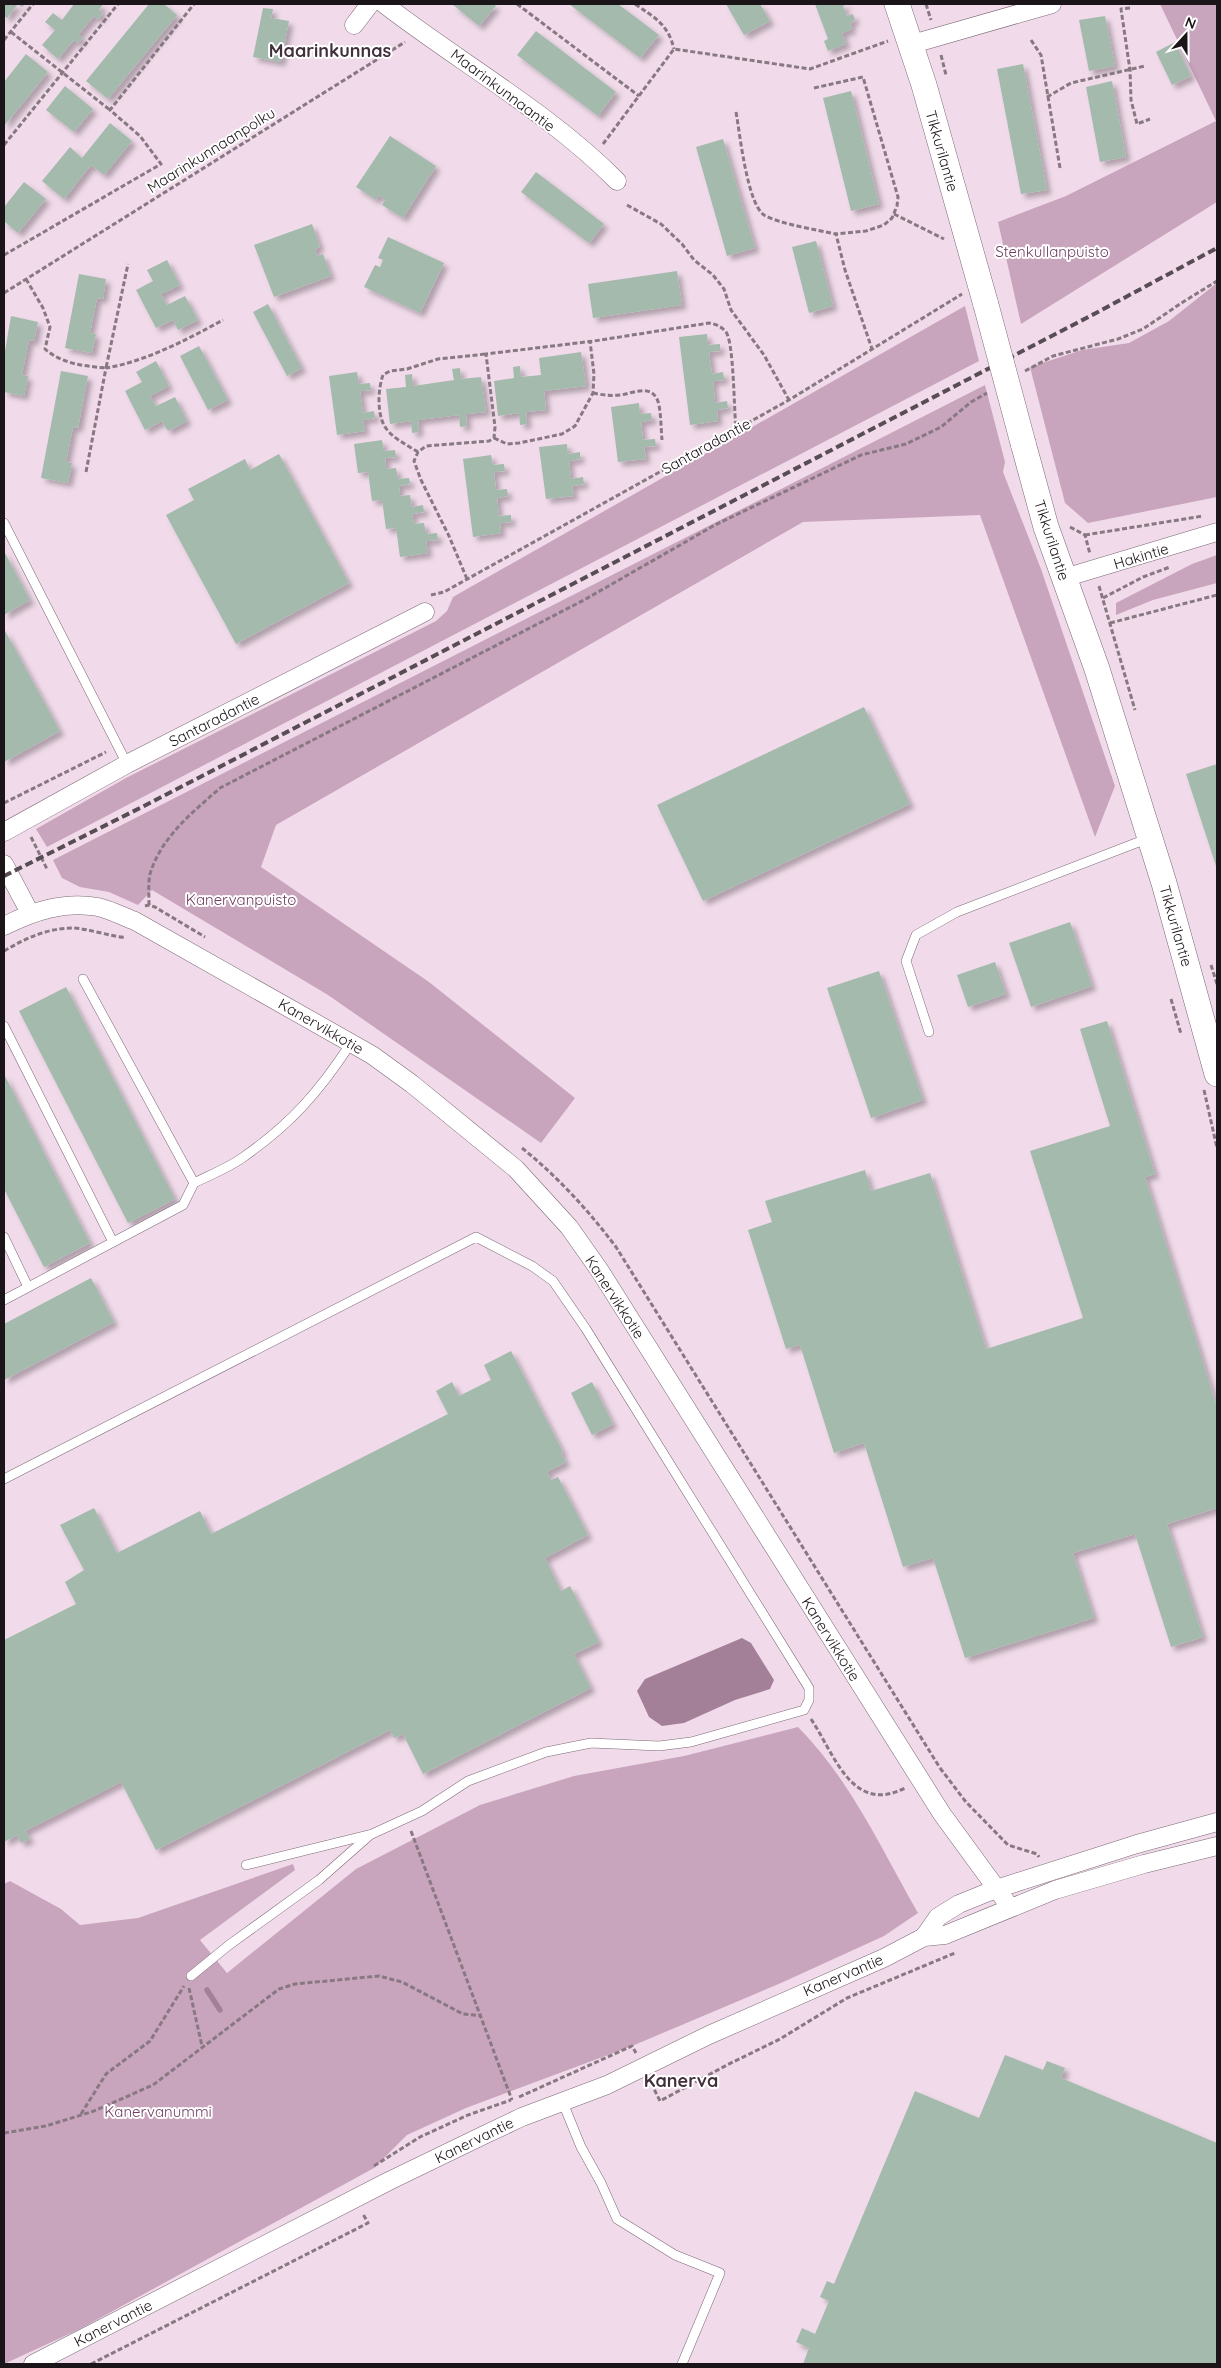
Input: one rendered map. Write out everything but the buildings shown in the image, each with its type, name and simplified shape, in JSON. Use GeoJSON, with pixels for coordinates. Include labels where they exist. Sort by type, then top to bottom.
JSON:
{"type":"FeatureCollection","features":[{"type":"Feature","properties":{"kind":"main road","name":"Tikkurilantie"},"geometry":{"type":"LineString","coordinates":[[897,4],[898,43],[924,85],[1046,527],[1097,669],[1150,838],[1217,1074]]}},
{"type":"Feature","properties":{"kind":"street"},"geometry":{"type":"LineString","coordinates":[[354,25],[370,4]]}},
{"type":"Feature","properties":{"kind":"street","name":"Maarinkunnaantie"},"geometry":{"type":"LineString","coordinates":[[384,4],[420,32],[449,49],[594,157],[618,181]]}},
{"type":"Feature","properties":{"kind":"street"},"geometry":{"type":"LineString","coordinates":[[898,43],[1052,4]]}},
{"type":"Feature","properties":{"kind":"street","name":"Hakintie"},"geometry":{"type":"LineString","coordinates":[[1064,578],[1217,532]]}},
{"type":"Feature","properties":{"kind":"street","name":"Santaradantie"},"geometry":{"type":"LineString","coordinates":[[4,832],[127,764],[426,612]]}},
{"type":"Feature","properties":{"kind":"street"},"geometry":{"type":"LineString","coordinates":[[4,864],[30,913],[4,926]]}},
{"type":"Feature","properties":{"kind":"street","name":"Kanervikkotie"},"geometry":{"type":"LineString","coordinates":[[30,913],[68,904],[100,908],[135,921],[372,1055],[471,1131],[516,1169],[569,1227],[600,1271],[942,1814],[1010,1907]]}},
{"type":"Feature","properties":{"kind":"street","name":"Kanervantie"},"geometry":{"type":"LineString","coordinates":[[924,1937],[938,1917],[959,1904],[996,1889],[1137,1844],[1217,1822]]}},
{"type":"Feature","properties":{"kind":"street","name":"Kanervantie"},"geometry":{"type":"LineString","coordinates":[[33,2364],[389,2181],[522,2117],[607,2085],[770,2007],[884,1958],[924,1937],[945,1935],[1055,1890],[1144,1864],[1217,1846]]}},
{"type":"Feature","properties":{"kind":"lane"},"geometry":{"type":"LineString","coordinates":[[4,523],[127,764]]}},
{"type":"Feature","properties":{"kind":"lane"},"geometry":{"type":"LineString","coordinates":[[929,1032],[906,961],[916,935],[957,912],[1150,838]]}},
{"type":"Feature","properties":{"kind":"lane"},"geometry":{"type":"LineString","coordinates":[[83,979],[194,1183]]}},
{"type":"Feature","properties":{"kind":"lane"},"geometry":{"type":"LineString","coordinates":[[4,1026],[112,1242]]}},
{"type":"Feature","properties":{"kind":"lane"},"geometry":{"type":"LineString","coordinates":[[4,1300],[183,1205],[194,1183],[241,1159],[290,1121],[327,1079],[351,1043]]}},
{"type":"Feature","properties":{"kind":"lane"},"geometry":{"type":"LineString","coordinates":[[4,1237],[28,1287]]}},
{"type":"Feature","properties":{"kind":"lane"},"geometry":{"type":"LineString","coordinates":[[4,1479],[476,1237],[532,1266],[553,1281],[586,1329],[810,1688],[809,1700],[804,1710],[691,1742],[659,1746],[591,1743],[546,1752],[468,1781],[422,1811],[372,1834],[246,1865]]}},
{"type":"Feature","properties":{"kind":"lane"},"geometry":{"type":"LineString","coordinates":[[192,1976],[229,1945],[319,1880],[372,1834]]}},
{"type":"Feature","properties":{"kind":"lane"},"geometry":{"type":"LineString","coordinates":[[563,2102],[581,2147],[601,2183],[617,2219],[675,2255],[720,2274],[682,2364]]}},
{"type":"Feature","properties":{"kind":"path"},"geometry":{"type":"LineString","coordinates":[[4,40],[33,4]]}},
{"type":"Feature","properties":{"kind":"path"},"geometry":{"type":"LineString","coordinates":[[4,145],[118,4]]}},
{"type":"Feature","properties":{"kind":"path"},"geometry":{"type":"LineString","coordinates":[[110,110],[194,4]]}},
{"type":"Feature","properties":{"kind":"path"},"geometry":{"type":"LineString","coordinates":[[517,4],[639,96]]}},
{"type":"Feature","properties":{"kind":"path"},"geometry":{"type":"LineString","coordinates":[[594,157],[674,49],[671,35],[664,25],[635,4]]}},
{"type":"Feature","properties":{"kind":"path"},"geometry":{"type":"LineString","coordinates":[[1130,8],[1121,9],[1130,70],[1132,100],[1137,124],[1150,119]]}},
{"type":"Feature","properties":{"kind":"path"},"geometry":{"type":"LineString","coordinates":[[4,255],[161,164],[140,136],[11,32]]}},
{"type":"Feature","properties":{"kind":"path","name":"Maarinkunnaanpolku"},"geometry":{"type":"LineString","coordinates":[[4,293],[420,32]]}},
{"type":"Feature","properties":{"kind":"path"},"geometry":{"type":"LineString","coordinates":[[1031,40],[1040,55],[1060,168]]}},
{"type":"Feature","properties":{"kind":"path"},"geometry":{"type":"LineString","coordinates":[[674,49],[810,69],[898,43]]}},
{"type":"Feature","properties":{"kind":"path"},"geometry":{"type":"LineString","coordinates":[[1047,97],[1071,83],[1145,66]]}},
{"type":"Feature","properties":{"kind":"path"},"geometry":{"type":"LineString","coordinates":[[736,112],[750,186],[756,207],[765,215],[836,234],[866,232],[884,225],[894,214],[898,197],[862,76],[814,88]]}},
{"type":"Feature","properties":{"kind":"path"},"geometry":{"type":"LineString","coordinates":[[627,205],[662,224],[682,244],[694,260],[724,288],[731,310],[764,355],[789,400]]}},
{"type":"Feature","properties":{"kind":"path"},"geometry":{"type":"LineString","coordinates":[[894,214],[950,242]]}},
{"type":"Feature","properties":{"kind":"path"},"geometry":{"type":"LineString","coordinates":[[836,234],[845,270],[872,349]]}},
{"type":"Feature","properties":{"kind":"path"},"geometry":{"type":"LineString","coordinates":[[86,472],[128,264]]}},
{"type":"Feature","properties":{"kind":"path"},"geometry":{"type":"LineString","coordinates":[[26,279],[43,308],[50,327],[45,350],[54,358],[80,365],[106,368],[118,366],[191,337],[223,320]]}},
{"type":"Feature","properties":{"kind":"path"},"geometry":{"type":"LineString","coordinates":[[1020,374],[1053,356],[1143,329],[1217,281]]}},
{"type":"Feature","properties":{"kind":"path","name":"Santaradantie"},"geometry":{"type":"LineString","coordinates":[[444,592],[789,400],[964,292]]}},
{"type":"Feature","properties":{"kind":"path"},"geometry":{"type":"LineString","coordinates":[[418,452],[384,426],[380,410],[379,385],[383,375],[390,371],[415,367],[438,359],[590,341],[709,323],[719,326],[726,333],[730,347],[736,430]]}},
{"type":"Feature","properties":{"kind":"path"},"geometry":{"type":"LineString","coordinates":[[494,438],[507,444],[562,434],[575,426],[593,393],[594,374],[590,341]]}},
{"type":"Feature","properties":{"kind":"path"},"geometry":{"type":"LineString","coordinates":[[486,354],[495,427],[494,438]]}},
{"type":"Feature","properties":{"kind":"path"},"geometry":{"type":"LineString","coordinates":[[149,905],[150,875],[163,845],[187,817],[220,788],[584,600],[715,525],[861,455],[906,444],[941,428],[971,402],[995,388]]}},
{"type":"Feature","properties":{"kind":"path"},"geometry":{"type":"LineString","coordinates":[[593,393],[620,394],[645,390],[655,394],[659,403],[662,440]]}},
{"type":"Feature","properties":{"kind":"path"},"geometry":{"type":"LineString","coordinates":[[467,579],[449,536],[420,480],[414,461],[418,452],[426,446],[489,441],[494,438]]}},
{"type":"Feature","properties":{"kind":"path"},"geometry":{"type":"LineString","coordinates":[[1085,535],[1213,514]]}},
{"type":"Feature","properties":{"kind":"path"},"geometry":{"type":"LineString","coordinates":[[1103,598],[1143,578],[1171,567]]}},
{"type":"Feature","properties":{"kind":"path"},"geometry":{"type":"LineString","coordinates":[[1110,622],[1217,595]]}},
{"type":"Feature","properties":{"kind":"path"},"geometry":{"type":"LineString","coordinates":[[4,803],[11,799]]}},
{"type":"Feature","properties":{"kind":"path"},"geometry":{"type":"LineString","coordinates":[[4,951],[36,934],[73,928],[91,929],[124,938],[128,936],[140,911],[149,905]]}},
{"type":"Feature","properties":{"kind":"path"},"geometry":{"type":"LineString","coordinates":[[149,905],[206,938]]}},
{"type":"Feature","properties":{"kind":"path"},"geometry":{"type":"LineString","coordinates":[[521,1147],[552,1173],[578,1199],[616,1247],[940,1768]]}},
{"type":"Feature","properties":{"kind":"path"},"geometry":{"type":"LineString","coordinates":[[406,1819],[482,2016],[512,2100],[468,2114],[420,2137]]}},
{"type":"Feature","properties":{"kind":"path"},"geometry":{"type":"LineString","coordinates":[[660,2102],[726,2065],[780,2039],[847,1998],[963,1949]]}},
{"type":"Feature","properties":{"kind":"path"},"geometry":{"type":"LineString","coordinates":[[192,1976],[188,1992],[196,2015],[202,2046]]}},
{"type":"Feature","properties":{"kind":"path"},"geometry":{"type":"LineString","coordinates":[[80,2115],[106,2074],[150,2041],[176,1997],[192,1976]]}},
{"type":"Feature","properties":{"kind":"path"},"geometry":{"type":"LineString","coordinates":[[4,2133],[46,2126],[80,2115],[153,2085],[279,1989],[295,1984],[379,1976],[402,1982],[463,2014],[482,2016]]}},
{"type":"Feature","properties":{"kind":"path"},"geometry":{"type":"LineString","coordinates":[[91,2364],[368,2223]]}},
{"type":"Feature","properties":{"kind":"green space","name":"Stenkullanpuisto"},"geometry":{"type":"Polygon","coordinates":[[[1160,4],[1217,4],[1217,202],[1021,324],[998,222],[1066,196],[1216,121],[1160,4]]]}},
{"type":"Feature","properties":{"kind":"green space"},"geometry":{"type":"Polygon","coordinates":[[[1217,283],[1217,497],[1088,523],[1065,503],[1030,367],[1082,350],[1129,343],[1169,321],[1217,283]]]}},
{"type":"Feature","properties":{"kind":"green space"},"geometry":{"type":"Polygon","coordinates":[[[965,306],[979,361],[47,847],[36,829],[126,778],[436,621],[447,611],[453,597],[965,306]]]}},
{"type":"Feature","properties":{"kind":"green space","name":"Kanervanpuisto"},"geometry":{"type":"Polygon","coordinates":[[[985,385],[1005,462],[1003,472],[1041,569],[1115,786],[1095,837],[980,515],[803,522],[276,825],[261,867],[429,982],[575,1098],[541,1143],[328,995],[152,890],[138,905],[109,892],[80,887],[62,878],[53,860],[985,385]]]}},
{"type":"Feature","properties":{"kind":"green space"},"geometry":{"type":"Polygon","coordinates":[[[1217,555],[1217,583],[1153,600],[1116,615],[1116,603],[1192,564],[1217,555]]]}},
{"type":"Feature","properties":{"kind":"green space","name":"Kanervanummi"},"geometry":{"type":"Polygon","coordinates":[[[798,1727],[817,1747],[849,1792],[918,1913],[884,1936],[781,1983],[632,2046],[466,2108],[407,2135],[374,2168],[80,2329],[4,2364],[4,1884],[10,1881],[61,1909],[80,1925],[138,1918],[293,1864],[295,1870],[200,1940],[227,1973],[356,1869],[480,1805],[574,1776],[684,1756],[798,1727]]]}},
{"type":"Feature","properties":{"kind":"shaded area"},"geometry":{"type":"Polygon","coordinates":[[[742,1638],[751,1643],[774,1680],[770,1689],[735,1700],[684,1723],[662,1726],[649,1717],[637,1691],[645,1679],[742,1638]]]}},
{"type":"Feature","properties":{"kind":"waterway"},"geometry":{"type":"LineString","coordinates":[[207,1990],[220,2010]]}},
{"type":"Feature","properties":{"kind":"railway"},"geometry":{"type":"LineString","coordinates":[[4,876],[146,805],[1096,313],[1217,248]]}},
{"type":"Feature","properties":{"kind":"district","name":"Maarinkunnas"},"geometry":{"type":"Point","coordinates":[330,50]}},
{"type":"Feature","properties":{"kind":"district","name":"Kanerva"},"geometry":{"type":"Point","coordinates":[681,2080]}}]}
